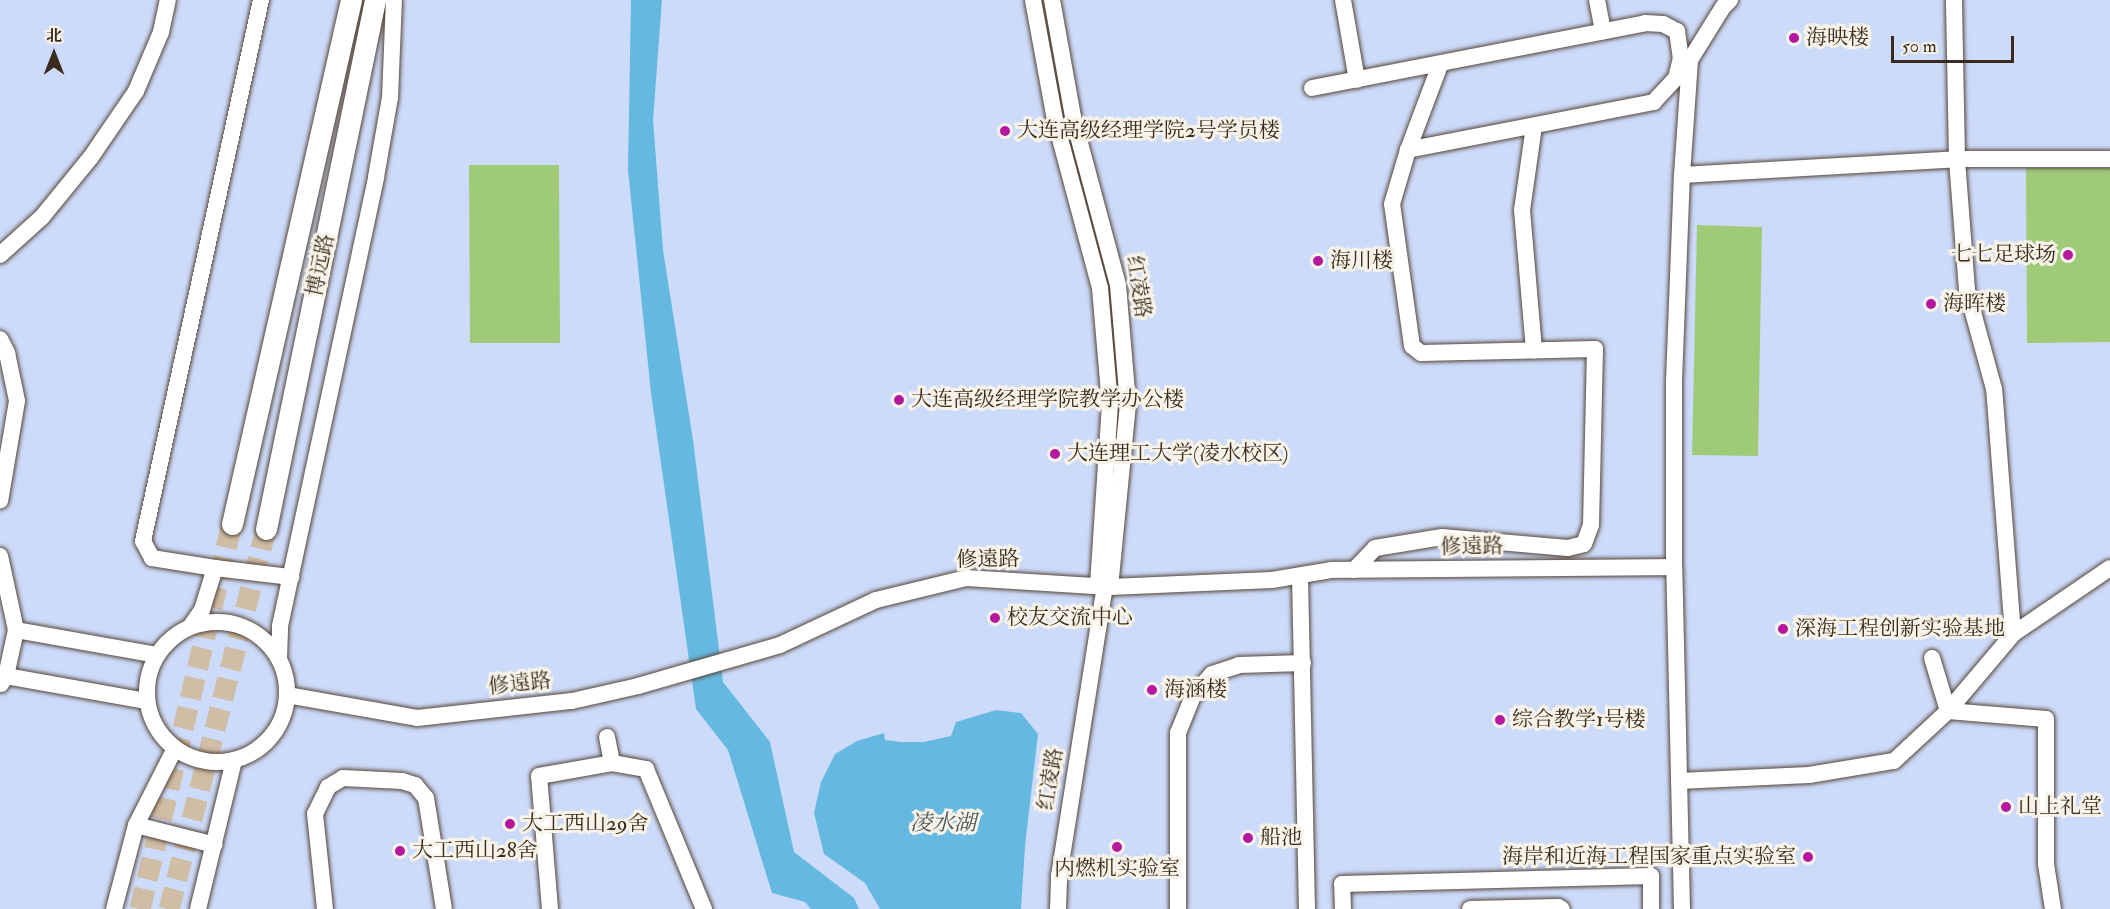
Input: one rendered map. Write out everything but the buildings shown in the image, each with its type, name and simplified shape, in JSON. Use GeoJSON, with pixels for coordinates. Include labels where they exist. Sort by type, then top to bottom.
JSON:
{"type":"FeatureCollection","features":[{"type":"Feature","properties":{"kind":"main road","name":"博远路"},"geometry":{"type":"LineString","coordinates":[[232,524],[351,0]]}},
{"type":"Feature","properties":{"kind":"main road","name":"博远路"},"geometry":{"type":"LineString","coordinates":[[266,529],[375,0]]}},
{"type":"Feature","properties":{"kind":"street"},"geometry":{"type":"LineString","coordinates":[[0,255],[42,217],[91,157],[136,91],[161,32],[168,0]]}},
{"type":"Feature","properties":{"kind":"street"},"geometry":{"type":"LineString","coordinates":[[261,0],[143,541],[152,558],[291,578]]}},
{"type":"Feature","properties":{"kind":"street"},"geometry":{"type":"LineString","coordinates":[[279,659],[280,626],[376,177],[390,98],[394,0]]}},
{"type":"Feature","properties":{"kind":"street","name":"红凌路"},"geometry":{"type":"LineString","coordinates":[[1033,0],[1055,120],[1100,288],[1110,404],[1104,586]]}},
{"type":"Feature","properties":{"kind":"street","name":"红凌路"},"geometry":{"type":"LineString","coordinates":[[1052,0],[1073,117],[1118,285],[1128,404],[1104,586],[1059,876],[1058,909]]}},
{"type":"Feature","properties":{"kind":"street"},"geometry":{"type":"LineString","coordinates":[[1343,0],[1357,80]]}},
{"type":"Feature","properties":{"kind":"street"},"geometry":{"type":"LineString","coordinates":[[1597,0],[1603,31]]}},
{"type":"Feature","properties":{"kind":"street"},"geometry":{"type":"LineString","coordinates":[[1682,909],[1674,567],[1674,381],[1682,175],[1690,60],[1730,0]]}},
{"type":"Feature","properties":{"kind":"street"},"geometry":{"type":"LineString","coordinates":[[1954,0],[1957,159],[1967,290],[1994,389],[2013,634]]}},
{"type":"Feature","properties":{"kind":"street"},"geometry":{"type":"LineString","coordinates":[[1312,88],[1440,65],[1645,23],[1663,24],[1677,31],[1681,58],[1676,78],[1654,102],[1408,150]]}},
{"type":"Feature","properties":{"kind":"street"},"geometry":{"type":"LineString","coordinates":[[1354,570],[1375,548],[1442,537],[1568,548],[1584,544],[1591,525],[1595,349],[1421,353],[1412,346],[1392,204],[1408,150],[1440,65]]}},
{"type":"Feature","properties":{"kind":"street"},"geometry":{"type":"LineString","coordinates":[[1534,126],[1522,210],[1534,350]]}},
{"type":"Feature","properties":{"kind":"street"},"geometry":{"type":"LineString","coordinates":[[1682,175],[1957,159],[2110,159]]}},
{"type":"Feature","properties":{"kind":"street"},"geometry":{"type":"LineString","coordinates":[[0,339],[7,354],[17,401],[0,501]]}},
{"type":"Feature","properties":{"kind":"street"},"geometry":{"type":"LineString","coordinates":[[0,556],[16,630],[3,680],[147,701]]}},
{"type":"Feature","properties":{"kind":"street","name":"修遠路"},"geometry":{"type":"LineString","coordinates":[[287,695],[417,718],[572,701],[639,686],[780,645],[876,600],[966,578],[1104,586],[1272,580],[1332,570],[1674,567]]}},
{"type":"Feature","properties":{"kind":"street"},"geometry":{"type":"LineString","coordinates":[[190,627],[220,623],[250,630],[267,642],[279,659],[286,676],[287,695],[283,717],[272,736],[255,751],[234,760],[214,762],[193,758],[175,748],[152,720],[147,701],[148,677],[157,655],[171,639],[190,627],[202,610],[215,568]]}},
{"type":"Feature","properties":{"kind":"street"},"geometry":{"type":"LineString","coordinates":[[1679,781],[1809,774],[1894,761],[1948,711],[2013,634],[2110,568]]}},
{"type":"Feature","properties":{"kind":"street"},"geometry":{"type":"LineString","coordinates":[[1300,576],[1307,909]]}},
{"type":"Feature","properties":{"kind":"street"},"geometry":{"type":"LineString","coordinates":[[16,630],[157,655]]}},
{"type":"Feature","properties":{"kind":"street"},"geometry":{"type":"LineString","coordinates":[[1932,658],[1948,711]]}},
{"type":"Feature","properties":{"kind":"street"},"geometry":{"type":"LineString","coordinates":[[1178,909],[1178,733],[1193,696],[1212,674],[1239,665],[1303,663]]}},
{"type":"Feature","properties":{"kind":"street"},"geometry":{"type":"LineString","coordinates":[[1948,711],[2046,719],[2046,864],[2053,909]]}},
{"type":"Feature","properties":{"kind":"street"},"geometry":{"type":"LineString","coordinates":[[607,737],[612,763]]}},
{"type":"Feature","properties":{"kind":"street"},"geometry":{"type":"LineString","coordinates":[[114,909],[136,825],[175,748]]}},
{"type":"Feature","properties":{"kind":"street"},"geometry":{"type":"LineString","coordinates":[[198,909],[234,760]]}},
{"type":"Feature","properties":{"kind":"street"},"geometry":{"type":"LineString","coordinates":[[549,909],[539,776],[612,763],[646,769],[704,909]]}},
{"type":"Feature","properties":{"kind":"street"},"geometry":{"type":"LineString","coordinates":[[325,909],[315,814],[328,787],[344,778],[402,781],[416,785],[426,798],[444,909]]}},
{"type":"Feature","properties":{"kind":"street"},"geometry":{"type":"LineString","coordinates":[[136,825],[215,845]]}},
{"type":"Feature","properties":{"kind":"street"},"geometry":{"type":"LineString","coordinates":[[1343,909],[1342,884],[1651,876],[1651,909]]}},
{"type":"Feature","properties":{"kind":"street"},"geometry":{"type":"LineString","coordinates":[[1470,909],[1558,907],[1562,909]]}},
{"type":"Feature","properties":{"kind":"shaded area","name":"大连理工大学(凌水校区)"},"geometry":{"type":"Polygon","coordinates":[[[0,0],[2110,0],[2110,909],[0,909],[0,0]]]}},
{"type":"Feature","properties":{"kind":"green space"},"geometry":{"type":"Polygon","coordinates":[[[469,165],[559,165],[560,343],[470,343],[469,165]]]}},
{"type":"Feature","properties":{"kind":"green space","name":"七七足球场"},"geometry":{"type":"Polygon","coordinates":[[[2026,168],[2110,168],[2110,342],[2027,343],[2026,168]]]}},
{"type":"Feature","properties":{"kind":"green space"},"geometry":{"type":"Polygon","coordinates":[[[1697,225],[1762,227],[1758,456],[1692,455],[1697,225]]]}},
{"type":"Feature","properties":{"kind":"water"},"geometry":{"type":"Polygon","coordinates":[[[631,0],[662,0],[653,120],[663,250],[693,440],[723,682],[770,742],[794,852],[854,898],[859,909],[811,909],[805,902],[772,893],[728,750],[696,709],[651,393],[628,170],[631,0]]]}},
{"type":"Feature","properties":{"kind":"water","name":"凌水湖"},"geometry":{"type":"Polygon","coordinates":[[[996,710],[1021,713],[1038,734],[1025,846],[1021,909],[880,909],[865,883],[824,854],[814,813],[821,782],[835,754],[857,741],[884,733],[885,740],[901,742],[924,742],[951,736],[956,722],[996,710]]]}},
{"type":"Feature","properties":{"kind":"tunnel"},"geometry":{"type":"LineString","coordinates":[[140,909],[232,524]]}},
{"type":"Feature","properties":{"kind":"tunnel"},"geometry":{"type":"LineString","coordinates":[[169,909],[266,529]]}},
{"type":"Feature","properties":{"kind":"place","name":"海映楼"},"geometry":{"type":"Point","coordinates":[1794,38]}},
{"type":"Feature","properties":{"kind":"place","name":"大连高级经理学院2号学员楼"},"geometry":{"type":"Point","coordinates":[1005,131]}},
{"type":"Feature","properties":{"kind":"place","name":"七七足球场"},"geometry":{"type":"Point","coordinates":[2068,255]}},
{"type":"Feature","properties":{"kind":"place","name":"海川楼"},"geometry":{"type":"Point","coordinates":[1318,261]}},
{"type":"Feature","properties":{"kind":"place","name":"海晖楼"},"geometry":{"type":"Point","coordinates":[1931,304]}},
{"type":"Feature","properties":{"kind":"place","name":"大连高级经理学院教学办公楼"},"geometry":{"type":"Point","coordinates":[899,400]}},
{"type":"Feature","properties":{"kind":"place","name":"大连理工大学(凌水校区)"},"geometry":{"type":"Point","coordinates":[1055,454]}},
{"type":"Feature","properties":{"kind":"place","name":"校友交流中心"},"geometry":{"type":"Point","coordinates":[995,618]}},
{"type":"Feature","properties":{"kind":"place","name":"深海工程创新实验基地"},"geometry":{"type":"Point","coordinates":[1783,629]}},
{"type":"Feature","properties":{"kind":"place","name":"海涵楼"},"geometry":{"type":"Point","coordinates":[1152,690]}},
{"type":"Feature","properties":{"kind":"place","name":"综合教学1号楼"},"geometry":{"type":"Point","coordinates":[1500,720]}},
{"type":"Feature","properties":{"kind":"place","name":"山上礼堂"},"geometry":{"type":"Point","coordinates":[2006,807]}},
{"type":"Feature","properties":{"kind":"place","name":"大工西山29舍"},"geometry":{"type":"Point","coordinates":[510,824]}},
{"type":"Feature","properties":{"kind":"place","name":"船池"},"geometry":{"type":"Point","coordinates":[1248,838]}},
{"type":"Feature","properties":{"kind":"place","name":"内燃机实验室"},"geometry":{"type":"Point","coordinates":[1117,847]}},
{"type":"Feature","properties":{"kind":"place","name":"大工西山28舍"},"geometry":{"type":"Point","coordinates":[400,851]}},
{"type":"Feature","properties":{"kind":"place","name":"海岸和近海工程国家重点实验室"},"geometry":{"type":"Point","coordinates":[1808,857]}}]}
